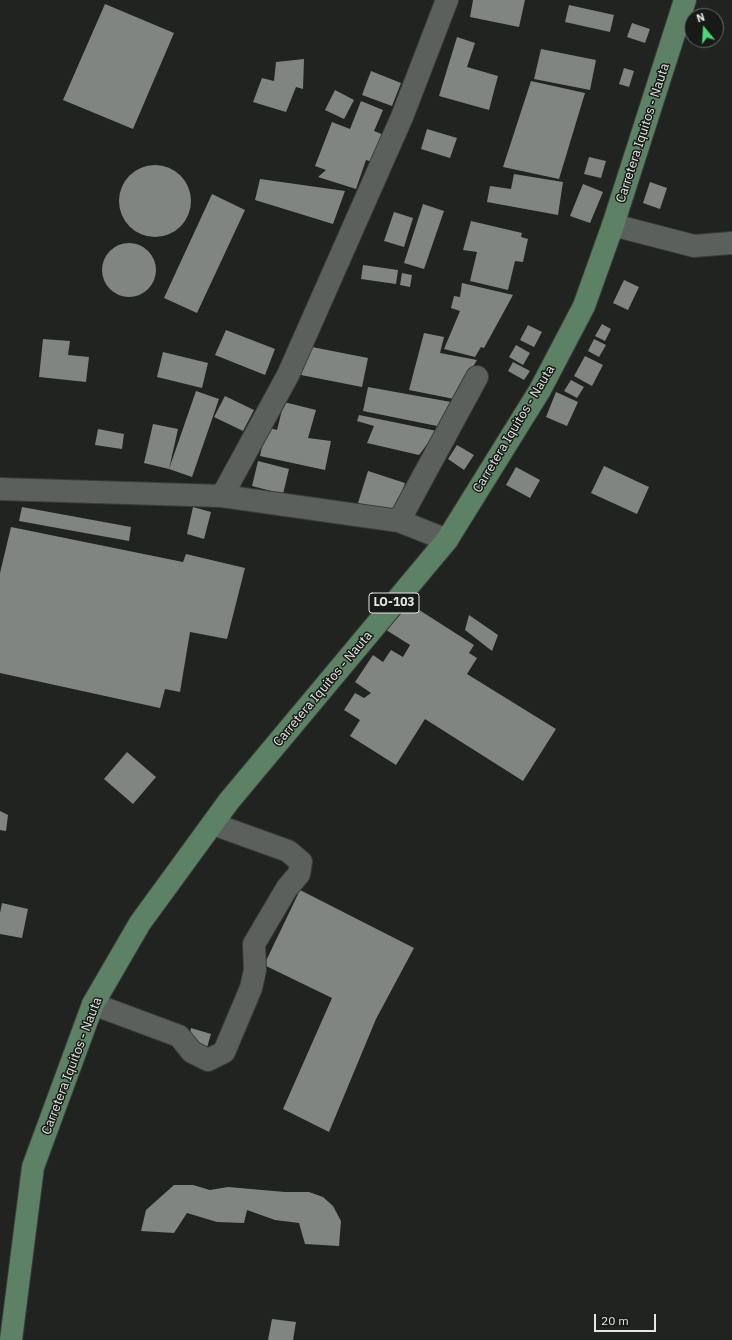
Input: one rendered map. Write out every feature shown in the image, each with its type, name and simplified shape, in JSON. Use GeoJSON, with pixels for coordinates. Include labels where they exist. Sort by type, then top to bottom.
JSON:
{"type":"FeatureCollection","features":[{"type":"Feature","properties":{"kind":"main road","name":"Carretera Iquitos - Nauta"},"geometry":{"type":"LineString","coordinates":[[11,1340],[33,1167],[93,1004],[140,923],[234,795],[447,540],[540,390],[584,306],[613,225],[685,0]]}},
{"type":"Feature","properties":{"kind":"street"},"geometry":{"type":"LineString","coordinates":[[222,496],[288,375],[402,117],[447,0]]}},
{"type":"Feature","properties":{"kind":"street"},"geometry":{"type":"LineString","coordinates":[[613,225],[694,246],[732,243]]}},
{"type":"Feature","properties":{"kind":"street"},"geometry":{"type":"LineString","coordinates":[[398,521],[477,378]]}},
{"type":"Feature","properties":{"kind":"street"},"geometry":{"type":"LineString","coordinates":[[0,489],[222,496],[398,521],[447,540]]}},
{"type":"Feature","properties":{"kind":"street"},"geometry":{"type":"LineString","coordinates":[[93,1004],[178,1036],[192,1052],[208,1060],[224,1052],[251,988],[255,970],[254,944],[287,888],[299,874],[301,862],[288,851],[213,824]]}},
{"type":"Feature","properties":{"kind":"building"},"geometry":{"type":"Polygon","coordinates":[[[473,0],[525,0],[519,27],[470,17],[473,0]]]}},
{"type":"Feature","properties":{"kind":"building"},"geometry":{"type":"Polygon","coordinates":[[[105,4],[174,33],[133,129],[63,100],[105,4]]]}},
{"type":"Feature","properties":{"kind":"building"},"geometry":{"type":"Polygon","coordinates":[[[569,5],[614,15],[610,32],[565,22],[569,5]]]}},
{"type":"Feature","properties":{"kind":"building"},"geometry":{"type":"Polygon","coordinates":[[[632,23],[650,29],[645,43],[627,37],[632,23]]]}},
{"type":"Feature","properties":{"kind":"building"},"geometry":{"type":"Polygon","coordinates":[[[457,37],[475,43],[467,67],[498,76],[489,110],[439,96],[457,37]]]}},
{"type":"Feature","properties":{"kind":"building"},"geometry":{"type":"Polygon","coordinates":[[[541,49],[596,60],[590,90],[534,79],[541,49]]]}},
{"type":"Feature","properties":{"kind":"building"},"geometry":{"type":"Polygon","coordinates":[[[304,59],[303,89],[296,87],[286,112],[253,102],[262,78],[274,81],[276,62],[304,59]]]}},
{"type":"Feature","properties":{"kind":"building"},"geometry":{"type":"Polygon","coordinates":[[[624,68],[634,71],[629,87],[619,84],[624,68]]]}},
{"type":"Feature","properties":{"kind":"building"},"geometry":{"type":"Polygon","coordinates":[[[371,71],[401,83],[392,106],[362,95],[371,71]]]}},
{"type":"Feature","properties":{"kind":"building"},"geometry":{"type":"Polygon","coordinates":[[[531,81],[585,93],[559,179],[503,167],[531,81]]]}},
{"type":"Feature","properties":{"kind":"building"},"geometry":{"type":"Polygon","coordinates":[[[335,90],[354,100],[344,119],[325,110],[335,90]]]}},
{"type":"Feature","properties":{"kind":"building"},"geometry":{"type":"Polygon","coordinates":[[[361,101],[383,110],[374,131],[384,135],[373,162],[366,160],[356,189],[318,177],[326,170],[315,166],[332,122],[350,129],[361,101]]]}},
{"type":"Feature","properties":{"kind":"building"},"geometry":{"type":"Polygon","coordinates":[[[427,129],[457,138],[450,158],[421,149],[427,129]]]}},
{"type":"Feature","properties":{"kind":"building"},"geometry":{"type":"Polygon","coordinates":[[[589,157],[606,161],[601,178],[584,174],[589,157]]]}},
{"type":"Feature","properties":{"kind":"building"},"geometry":{"type":"Polygon","coordinates":[[[155,165],[175,171],[185,181],[191,201],[185,221],[175,231],[155,237],[135,231],[125,221],[119,201],[125,181],[135,171],[155,165]]]}},
{"type":"Feature","properties":{"kind":"building"},"geometry":{"type":"Polygon","coordinates":[[[514,174],[563,182],[558,215],[487,202],[490,186],[511,189],[514,174]]]}},
{"type":"Feature","properties":{"kind":"building"},"geometry":{"type":"Polygon","coordinates":[[[260,179],[345,191],[333,224],[255,200],[260,179]]]}},
{"type":"Feature","properties":{"kind":"building"},"geometry":{"type":"Polygon","coordinates":[[[650,182],[667,188],[660,209],[643,203],[650,182]]]}},
{"type":"Feature","properties":{"kind":"building"},"geometry":{"type":"Polygon","coordinates":[[[583,184],[603,192],[590,223],[570,216],[583,184]]]}},
{"type":"Feature","properties":{"kind":"building"},"geometry":{"type":"Polygon","coordinates":[[[212,194],[245,210],[197,313],[164,298],[212,194]]]}},
{"type":"Feature","properties":{"kind":"building"},"geometry":{"type":"Polygon","coordinates":[[[423,204],[444,211],[424,269],[404,263],[423,204]]]}},
{"type":"Feature","properties":{"kind":"building"},"geometry":{"type":"Polygon","coordinates":[[[394,212],[413,218],[404,247],[384,241],[394,212]]]}},
{"type":"Feature","properties":{"kind":"building"},"geometry":{"type":"Polygon","coordinates":[[[471,221],[522,233],[521,237],[528,239],[523,262],[515,261],[508,290],[470,281],[477,252],[463,250],[471,221]]]}},
{"type":"Feature","properties":{"kind":"building"},"geometry":{"type":"Polygon","coordinates":[[[129,243],[139,245],[148,251],[154,260],[156,270],[154,280],[148,289],[139,295],[129,297],[119,295],[110,289],[104,280],[102,270],[104,260],[110,251],[119,245],[129,243]]]}},
{"type":"Feature","properties":{"kind":"building"},"geometry":{"type":"Polygon","coordinates":[[[363,265],[398,270],[396,284],[361,279],[363,265]]]}},
{"type":"Feature","properties":{"kind":"building"},"geometry":{"type":"Polygon","coordinates":[[[402,273],[412,275],[410,287],[400,285],[402,273]]]}},
{"type":"Feature","properties":{"kind":"building"},"geometry":{"type":"Polygon","coordinates":[[[624,280],[639,287],[628,310],[613,303],[624,280]]]}},
{"type":"Feature","properties":{"kind":"building"},"geometry":{"type":"Polygon","coordinates":[[[462,283],[513,295],[484,348],[481,347],[475,357],[444,349],[460,311],[451,308],[454,296],[460,297],[462,283]]]}},
{"type":"Feature","properties":{"kind":"building"},"geometry":{"type":"Polygon","coordinates":[[[602,324],[611,329],[605,341],[595,336],[602,324]]]}},
{"type":"Feature","properties":{"kind":"building"},"geometry":{"type":"Polygon","coordinates":[[[528,325],[542,332],[534,347],[520,340],[528,325]]]}},
{"type":"Feature","properties":{"kind":"building"},"geometry":{"type":"Polygon","coordinates":[[[226,330],[275,349],[265,375],[215,355],[226,330]]]}},
{"type":"Feature","properties":{"kind":"building"},"geometry":{"type":"Polygon","coordinates":[[[424,333],[444,337],[440,353],[477,360],[454,399],[409,390],[424,333]]]}},
{"type":"Feature","properties":{"kind":"building"},"geometry":{"type":"Polygon","coordinates":[[[43,339],[70,341],[68,355],[89,357],[86,382],[39,377],[43,339]]]}},
{"type":"Feature","properties":{"kind":"building"},"geometry":{"type":"Polygon","coordinates":[[[594,339],[606,345],[599,357],[588,351],[594,339]]]}},
{"type":"Feature","properties":{"kind":"building"},"geometry":{"type":"Polygon","coordinates":[[[516,345],[530,353],[523,365],[509,357],[516,345]]]}},
{"type":"Feature","properties":{"kind":"building"},"geometry":{"type":"Polygon","coordinates":[[[307,346],[368,358],[362,387],[301,375],[307,346]]]}},
{"type":"Feature","properties":{"kind":"building"},"geometry":{"type":"Polygon","coordinates":[[[163,352],[208,363],[202,388],[157,377],[163,352]]]}},
{"type":"Feature","properties":{"kind":"building"},"geometry":{"type":"Polygon","coordinates":[[[585,356],[603,365],[592,386],[574,376],[585,356]]]}},
{"type":"Feature","properties":{"kind":"building"},"geometry":{"type":"Polygon","coordinates":[[[513,362],[530,371],[524,380],[508,371],[513,362]]]}},
{"type":"Feature","properties":{"kind":"building"},"geometry":{"type":"Polygon","coordinates":[[[571,380],[584,387],[577,398],[564,391],[571,380]]]}},
{"type":"Feature","properties":{"kind":"building"},"geometry":{"type":"Polygon","coordinates":[[[368,387],[451,402],[437,426],[363,411],[368,387]]]}},
{"type":"Feature","properties":{"kind":"building"},"geometry":{"type":"Polygon","coordinates":[[[196,391],[219,399],[192,477],[169,469],[196,391]]]}},
{"type":"Feature","properties":{"kind":"building"},"geometry":{"type":"Polygon","coordinates":[[[556,392],[578,402],[567,426],[546,417],[556,392]]]}},
{"type":"Feature","properties":{"kind":"building"},"geometry":{"type":"Polygon","coordinates":[[[225,396],[254,410],[243,431],[214,417],[225,396]]]}},
{"type":"Feature","properties":{"kind":"building"},"geometry":{"type":"Polygon","coordinates":[[[284,402],[316,410],[308,438],[331,441],[325,470],[260,456],[266,427],[277,430],[284,402]]]}},
{"type":"Feature","properties":{"kind":"building"},"geometry":{"type":"Polygon","coordinates":[[[359,415],[437,431],[419,455],[367,443],[374,426],[357,421],[359,415]]]}},
{"type":"Feature","properties":{"kind":"building"},"geometry":{"type":"Polygon","coordinates":[[[153,424],[178,429],[169,469],[144,463],[153,424]]]}},
{"type":"Feature","properties":{"kind":"building"},"geometry":{"type":"Polygon","coordinates":[[[98,429],[124,434],[122,449],[95,445],[98,429]]]}},
{"type":"Feature","properties":{"kind":"building"},"geometry":{"type":"Polygon","coordinates":[[[457,445],[474,455],[464,470],[448,459],[457,445]]]}},
{"type":"Feature","properties":{"kind":"building"},"geometry":{"type":"Polygon","coordinates":[[[258,461],[289,469],[283,494],[252,486],[258,461]]]}},
{"type":"Feature","properties":{"kind":"building"},"geometry":{"type":"Polygon","coordinates":[[[604,466],[649,487],[637,514],[591,493],[604,466]]]}},
{"type":"Feature","properties":{"kind":"building"},"geometry":{"type":"Polygon","coordinates":[[[516,467],[540,480],[530,498],[506,485],[516,467]]]}},
{"type":"Feature","properties":{"kind":"building"},"geometry":{"type":"Polygon","coordinates":[[[368,471],[405,483],[395,515],[358,503],[368,471]]]}},
{"type":"Feature","properties":{"kind":"building"},"geometry":{"type":"Polygon","coordinates":[[[22,507],[131,527],[129,541],[19,521],[22,507]]]}},
{"type":"Feature","properties":{"kind":"building"},"geometry":{"type":"Polygon","coordinates":[[[193,507],[211,512],[204,539],[187,534],[193,507]]]}},
{"type":"Feature","properties":{"kind":"building"},"geometry":{"type":"Polygon","coordinates":[[[11,527],[183,562],[186,554],[245,568],[227,639],[190,632],[180,692],[165,689],[160,708],[0,673],[0,573],[11,527]]]}},
{"type":"Feature","properties":{"kind":"building"},"geometry":{"type":"Polygon","coordinates":[[[402,599],[474,645],[469,653],[477,658],[467,674],[556,729],[523,781],[425,719],[396,765],[350,736],[360,720],[344,710],[355,693],[364,698],[371,693],[355,682],[373,655],[383,662],[391,650],[403,657],[410,645],[383,628],[402,599]]]}},
{"type":"Feature","properties":{"kind":"building"},"geometry":{"type":"Polygon","coordinates":[[[469,615],[498,635],[492,651],[465,630],[469,615]]]}},
{"type":"Feature","properties":{"kind":"building"},"geometry":{"type":"Polygon","coordinates":[[[127,752],[156,777],[133,804],[104,779],[127,752]]]}},
{"type":"Feature","properties":{"kind":"building"},"geometry":{"type":"Polygon","coordinates":[[[0,811],[8,815],[6,831],[0,830],[0,811]]]}},
{"type":"Feature","properties":{"kind":"building"},"geometry":{"type":"Polygon","coordinates":[[[300,890],[414,948],[376,1019],[329,1132],[283,1109],[332,998],[264,965],[300,890]]]}},
{"type":"Feature","properties":{"kind":"building"},"geometry":{"type":"Polygon","coordinates":[[[2,903],[28,909],[22,938],[0,934],[0,913],[2,903]]]}},
{"type":"Feature","properties":{"kind":"building"},"geometry":{"type":"Polygon","coordinates":[[[191,1028],[211,1034],[205,1054],[188,1042],[191,1028]]]}},
{"type":"Feature","properties":{"kind":"building"},"geometry":{"type":"Polygon","coordinates":[[[174,1185],[193,1185],[210,1190],[228,1187],[285,1192],[309,1192],[323,1197],[333,1206],[341,1221],[339,1246],[305,1244],[299,1223],[275,1220],[247,1210],[244,1223],[217,1222],[187,1213],[174,1233],[141,1231],[146,1210],[174,1185]]]}},
{"type":"Feature","properties":{"kind":"building"},"geometry":{"type":"Polygon","coordinates":[[[272,1319],[296,1322],[293,1340],[268,1340],[272,1319]]]}}]}
